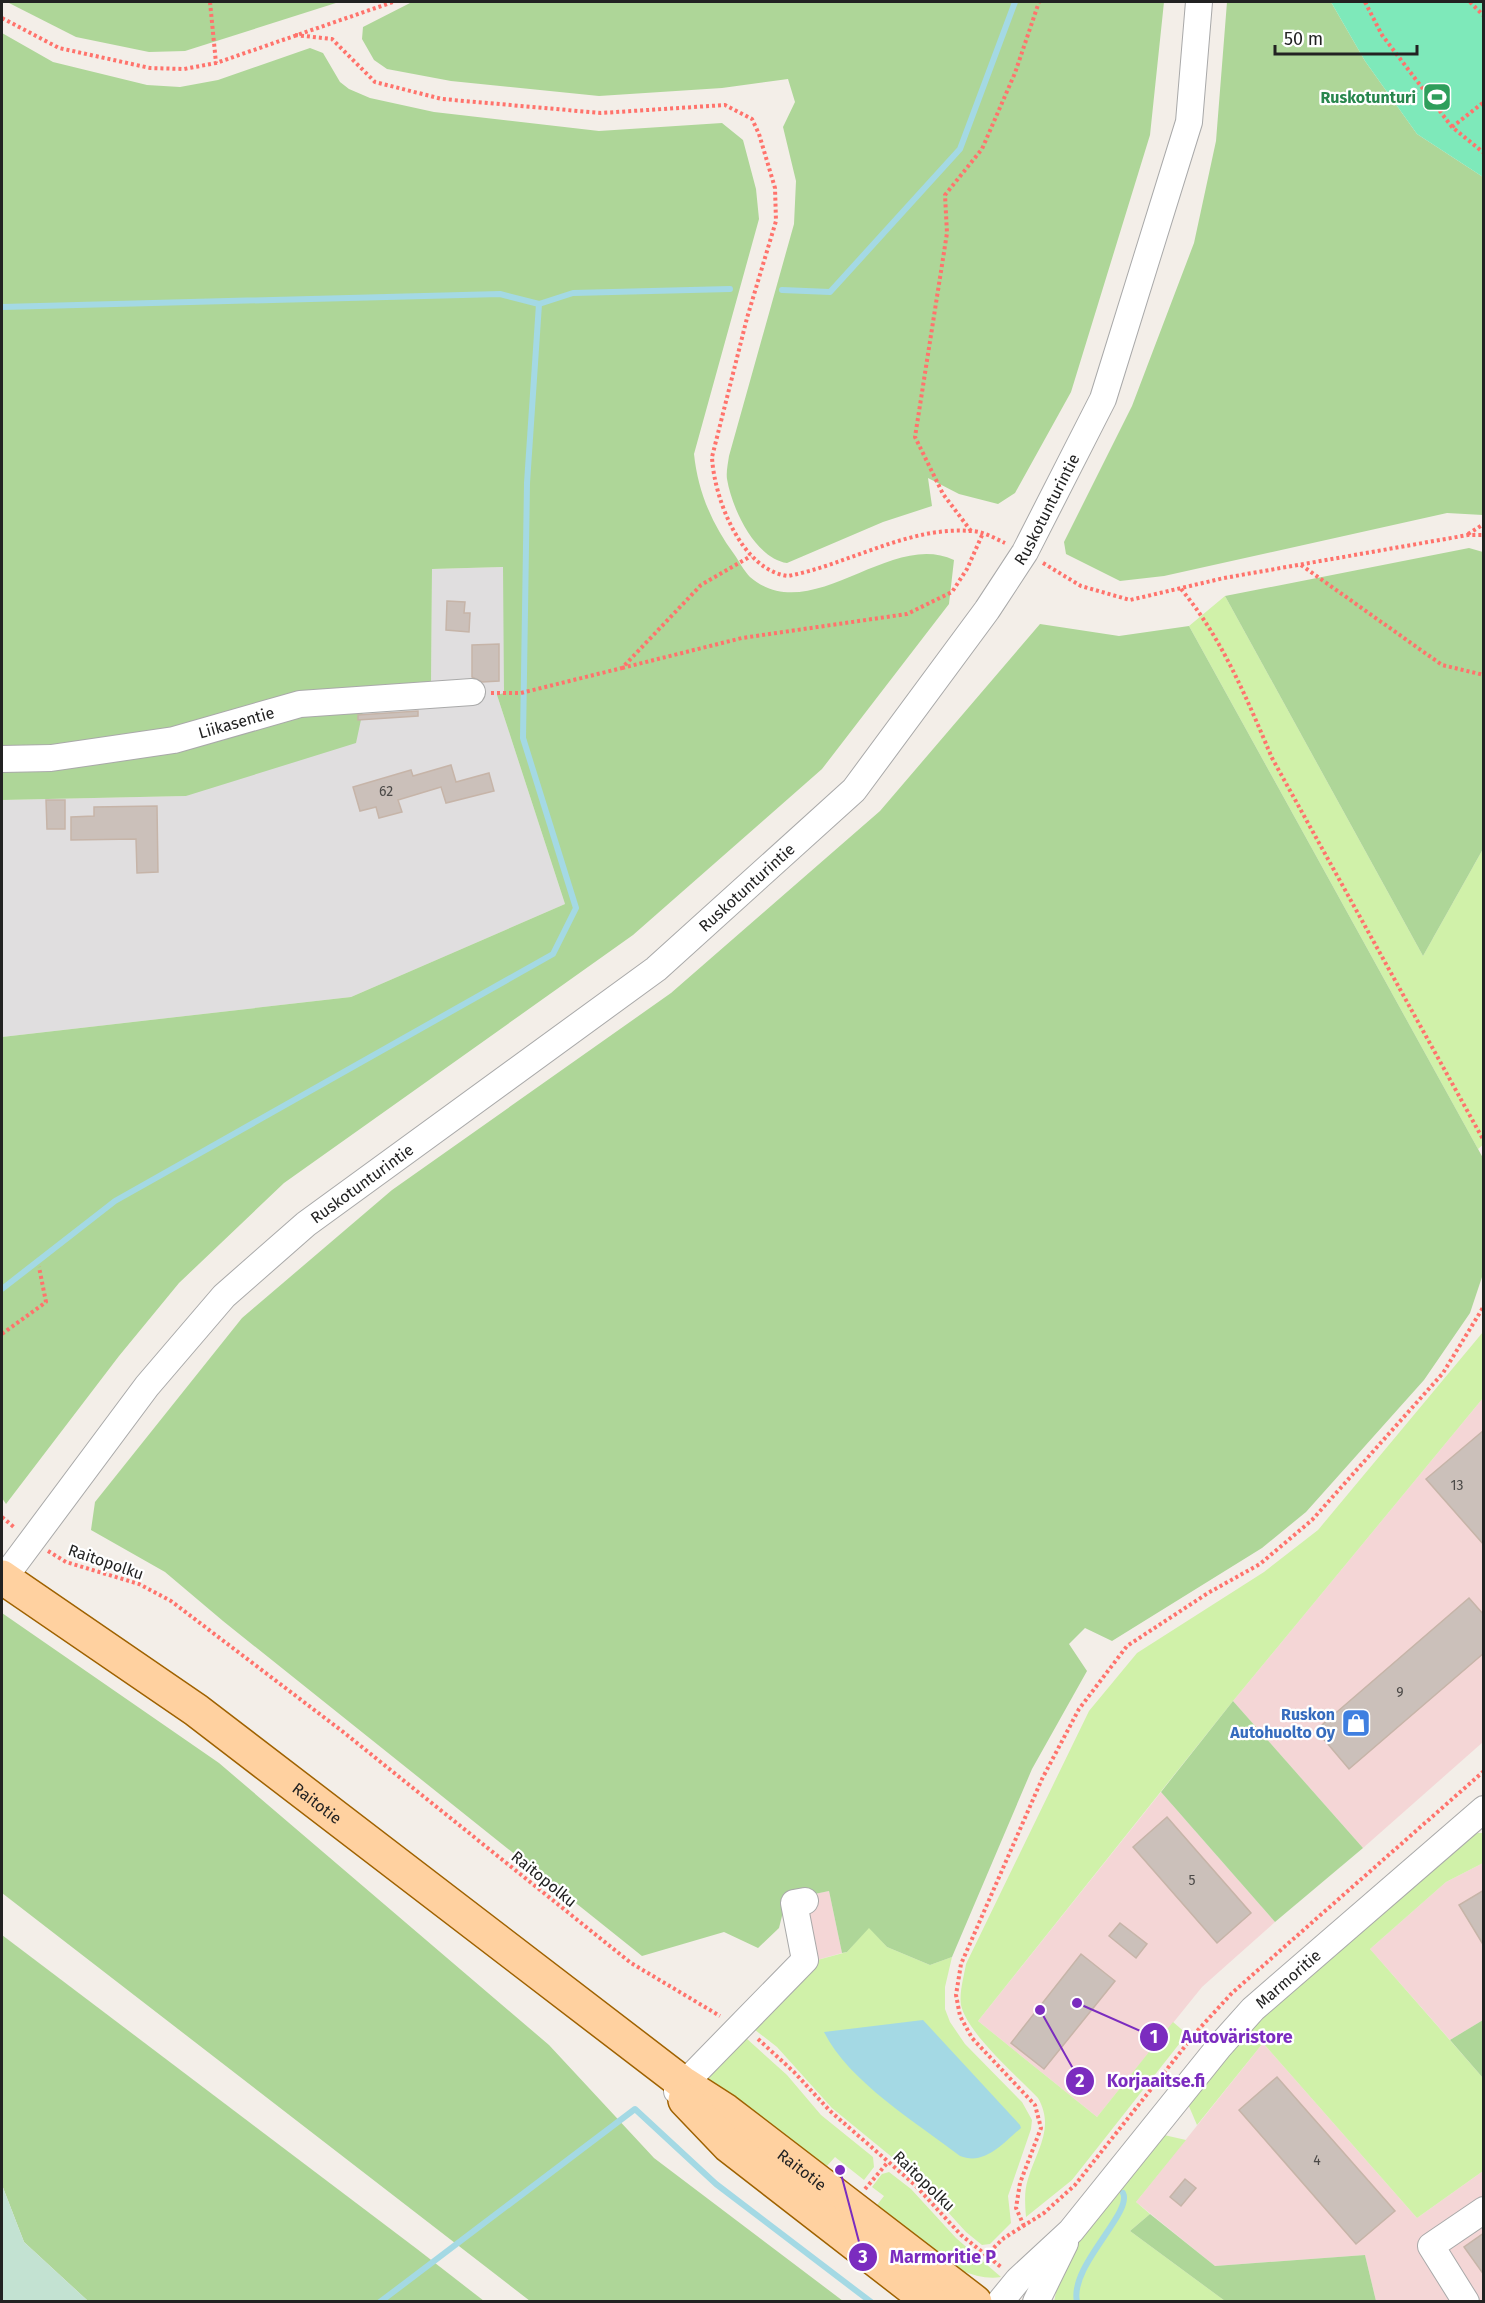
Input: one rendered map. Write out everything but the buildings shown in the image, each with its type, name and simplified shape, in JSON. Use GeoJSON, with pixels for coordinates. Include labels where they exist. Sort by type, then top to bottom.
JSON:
{"type":"FeatureCollection","features":[{"type":"Feature","properties":{"kind":"main road","name":"Raitotie"},"geometry":{"type":"LineString","coordinates":[[3,1577],[196,1710],[627,2040],[680,2088],[729,2146],[930,2301]]}},
{"type":"Feature","properties":{"kind":"main road","name":"Raitotie"},"geometry":{"type":"LineString","coordinates":[[680,2088],[726,2111],[975,2301]]}},
{"type":"Feature","properties":{"kind":"street","name":"Ruskotunturintie"},"geometry":{"type":"LineString","coordinates":[[3,1577],[147,1386],[224,1296],[306,1224],[656,969],[854,790],[987,610],[1025,552],[1103,399],[1189,122],[1199,2]]}},
{"type":"Feature","properties":{"kind":"street","name":"Liikasentie"},"geometry":{"type":"LineString","coordinates":[[2,759],[51,758],[174,740],[300,704],[472,692]]}},
{"type":"Feature","properties":{"kind":"street","name":"Marmoritie"},"geometry":{"type":"LineString","coordinates":[[1000,2301],[1018,2280],[1071,2231],[1245,2017],[1484,1809]]}},
{"type":"Feature","properties":{"kind":"street"},"geometry":{"type":"LineString","coordinates":[[680,2088],[804,1960],[794,1903],[805,1901]]}},
{"type":"Feature","properties":{"kind":"street"},"geometry":{"type":"LineString","coordinates":[[1466,2301],[1431,2246],[1484,2210]]}},
{"type":"Feature","properties":{"kind":"street","name":"Marmoritie"},"geometry":{"type":"LineString","coordinates":[[1036,2301],[1071,2231]]}},
{"type":"Feature","properties":{"kind":"path"},"geometry":{"type":"LineString","coordinates":[[210,2],[216,63]]}},
{"type":"Feature","properties":{"kind":"path"},"geometry":{"type":"LineString","coordinates":[[2,18],[59,48],[100,59],[150,68],[184,69],[216,63],[393,2]]}},
{"type":"Feature","properties":{"kind":"path"},"geometry":{"type":"LineString","coordinates":[[971,531],[943,494],[915,437],[947,233],[945,195],[982,149],[1015,73],[1039,2]]}},
{"type":"Feature","properties":{"kind":"path"},"geometry":{"type":"LineString","coordinates":[[1365,2],[1382,35],[1452,127],[1484,153]]}},
{"type":"Feature","properties":{"kind":"path"},"geometry":{"type":"LineString","coordinates":[[1470,2],[1484,16]]}},
{"type":"Feature","properties":{"kind":"path"},"geometry":{"type":"LineString","coordinates":[[295,35],[333,39],[348,52],[365,76],[375,82],[442,99],[602,113],[725,105],[752,119],[759,134],[775,188],[776,221],[747,318],[712,457],[712,476],[730,524],[751,556],[773,574],[788,576],[806,573],[891,543],[947,531],[971,531],[983,533],[1025,552],[1081,586],[1130,600],[1224,578],[1468,535],[1484,535]]}},
{"type":"Feature","properties":{"kind":"path"},"geometry":{"type":"LineString","coordinates":[[1452,127],[1484,102]]}},
{"type":"Feature","properties":{"kind":"path"},"geometry":{"type":"LineString","coordinates":[[1468,535],[1484,524]]}},
{"type":"Feature","properties":{"kind":"path"},"geometry":{"type":"LineString","coordinates":[[472,692],[521,693],[742,638],[907,614],[952,592],[967,569],[983,533]]}},
{"type":"Feature","properties":{"kind":"path"},"geometry":{"type":"LineString","coordinates":[[622,668],[701,585],[751,556]]}},
{"type":"Feature","properties":{"kind":"path"},"geometry":{"type":"LineString","coordinates":[[1300,565],[1442,665],[1484,675]]}},
{"type":"Feature","properties":{"kind":"path"},"geometry":{"type":"LineString","coordinates":[[1181,589],[1199,611],[1239,682],[1272,758],[1484,1141]]}},
{"type":"Feature","properties":{"kind":"path"},"geometry":{"type":"LineString","coordinates":[[2,1334],[46,1302],[39,1267]]}},
{"type":"Feature","properties":{"kind":"path"},"geometry":{"type":"LineString","coordinates":[[1024,2226],[1016,2208],[1020,2183],[1041,2128],[1035,2105],[972,2038],[960,2016],[956,1995],[962,1964],[1042,1779],[1079,1709],[1127,1646],[1208,1593],[1260,1564],[1312,1520],[1443,1373],[1484,1306]]}},
{"type":"Feature","properties":{"kind":"path","name":"Raitopolku"},"geometry":{"type":"LineString","coordinates":[[2,1517],[31,1540],[66,1562],[139,1584],[171,1601],[342,1731],[631,1963],[771,2050],[830,2111],[915,2185],[961,2235],[1018,2280]]}},
{"type":"Feature","properties":{"kind":"path"},"geometry":{"type":"LineString","coordinates":[[865,2190],[888,2162]]}},
{"type":"Feature","properties":{"kind":"shaded area"},"geometry":{"type":"Polygon","coordinates":[[[504,567],[504,694],[497,695],[565,904],[351,997],[2,1037],[2,800],[186,796],[367,687],[431,685],[432,569],[504,567]]]}},
{"type":"Feature","properties":{"kind":"shaded area"},"geometry":{"type":"Polygon","coordinates":[[[1483,1398],[1483,1742],[1363,1848],[1233,1701],[1483,1398]]]}},
{"type":"Feature","properties":{"kind":"shaded area"},"geometry":{"type":"Polygon","coordinates":[[[1161,1792],[1275,1922],[1202,1987],[1097,2117],[978,2021],[1161,1792]]]}},
{"type":"Feature","properties":{"kind":"shaded area"},"geometry":{"type":"Polygon","coordinates":[[[1483,1863],[1483,2020],[1450,2040],[1370,1949],[1446,1882],[1483,1863]]]}},
{"type":"Feature","properties":{"kind":"shaded area"},"geometry":{"type":"Polygon","coordinates":[[[829,1891],[842,1953],[810,1962],[804,1896],[829,1891]]]}},
{"type":"Feature","properties":{"kind":"shaded area"},"geometry":{"type":"Polygon","coordinates":[[[1263,2043],[1417,2218],[1483,2171],[1483,2301],[1376,2301],[1365,2255],[1215,2266],[1136,2202],[1263,2043]]]}},
{"type":"Feature","properties":{"kind":"green space"},"geometry":{"type":"Polygon","coordinates":[[[7,2],[339,2],[185,51],[149,52],[76,37],[7,2]]]}},
{"type":"Feature","properties":{"kind":"green space"},"geometry":{"type":"Polygon","coordinates":[[[412,2],[1164,2],[1150,135],[1071,392],[1015,493],[998,504],[959,494],[928,478],[932,506],[883,522],[787,563],[765,552],[755,542],[740,517],[730,491],[727,473],[729,456],[794,224],[796,181],[783,127],[795,102],[788,79],[722,88],[599,96],[451,81],[387,69],[374,60],[362,39],[363,27],[412,2]]]}},
{"type":"Feature","properties":{"kind":"green space"},"geometry":{"type":"Polygon","coordinates":[[[1227,2],[1331,2],[1365,61],[1417,134],[1483,177],[1483,515],[1447,513],[1164,576],[1120,581],[1066,554],[1064,542],[1132,406],[1194,243],[1216,141],[1227,2]]]}},
{"type":"Feature","properties":{"kind":"green space","name":"Ruskotunturi"},"geometry":{"type":"Polygon","coordinates":[[[1331,2],[1483,2],[1483,177],[1417,134],[1365,61],[1331,2]]]}},
{"type":"Feature","properties":{"kind":"green space"},"geometry":{"type":"Polygon","coordinates":[[[2,33],[53,62],[147,85],[180,87],[218,80],[310,48],[323,53],[340,82],[349,89],[370,98],[434,112],[599,131],[722,123],[743,140],[756,189],[759,219],[694,454],[699,481],[713,519],[748,575],[774,590],[799,592],[824,586],[904,557],[929,554],[954,560],[949,604],[822,769],[633,935],[284,1183],[179,1283],[119,1356],[6,1504],[2,1498],[2,1037],[351,997],[565,904],[497,695],[504,693],[503,567],[432,569],[431,685],[368,687],[356,743],[186,796],[2,800],[2,33]]]}},
{"type":"Feature","properties":{"kind":"green space"},"geometry":{"type":"Polygon","coordinates":[[[1469,548],[1483,552],[1483,849],[1423,956],[1225,596],[1469,548]]]}},
{"type":"Feature","properties":{"kind":"green space"},"geometry":{"type":"Polygon","coordinates":[[[1225,596],[1423,956],[1483,849],[1484,1144],[1478,1149],[1189,626],[1225,596]]]}},
{"type":"Feature","properties":{"kind":"green space"},"geometry":{"type":"Polygon","coordinates":[[[1040,624],[1119,636],[1189,626],[1483,1158],[1483,1274],[1470,1313],[1424,1380],[1306,1512],[1262,1548],[1112,1641],[1085,1628],[1069,1644],[1087,1671],[1032,1769],[952,1957],[930,1965],[887,1947],[869,1928],[847,1952],[842,1953],[829,1891],[786,1900],[779,1928],[758,1948],[724,1932],[642,1956],[165,1572],[91,1530],[95,1502],[242,1318],[392,1190],[671,993],[880,811],[1040,624]]]}},
{"type":"Feature","properties":{"kind":"green space"},"geometry":{"type":"Polygon","coordinates":[[[1483,1332],[1483,1398],[1233,1701],[978,2021],[1097,2117],[1173,2022],[1187,2034],[1072,2180],[1026,2217],[1027,2184],[1045,2129],[1043,2109],[1038,2098],[994,2054],[973,2028],[961,2005],[961,1990],[966,1964],[1089,1711],[1137,1653],[1264,1572],[1318,1530],[1483,1332]]]}},
{"type":"Feature","properties":{"kind":"green space"},"geometry":{"type":"Polygon","coordinates":[[[2,1613],[219,1763],[549,2045],[654,2158],[843,2301],[530,2301],[2,1893],[2,1613]]]}},
{"type":"Feature","properties":{"kind":"green space"},"geometry":{"type":"Polygon","coordinates":[[[1233,1701],[1363,1848],[1275,1922],[1161,1792],[1233,1701]]]}},
{"type":"Feature","properties":{"kind":"green space"},"geometry":{"type":"Polygon","coordinates":[[[1483,1833],[1483,1863],[1446,1882],[1370,1949],[1483,2078],[1483,2171],[1417,2218],[1263,2043],[1197,2125],[1188,2104],[1260,2018],[1465,1838],[1483,1833]]]}},
{"type":"Feature","properties":{"kind":"green space"},"geometry":{"type":"Polygon","coordinates":[[[869,1927],[887,1947],[930,1965],[952,1957],[945,1987],[945,2009],[950,2022],[965,2044],[1022,2102],[1032,2120],[1008,2196],[1011,2223],[990,2244],[982,2245],[966,2232],[915,2176],[832,2108],[777,2047],[750,2026],[810,1962],[847,1952],[869,1927]]]}},
{"type":"Feature","properties":{"kind":"green space"},"geometry":{"type":"Polygon","coordinates":[[[2,1935],[484,2301],[88,2301],[24,2242],[2,2185],[2,1935]]]}},
{"type":"Feature","properties":{"kind":"green space"},"geometry":{"type":"Polygon","coordinates":[[[1483,2020],[1483,2078],[1450,2040],[1483,2020]]]}},
{"type":"Feature","properties":{"kind":"green space"},"geometry":{"type":"Polygon","coordinates":[[[746,2038],[787,2075],[821,2115],[873,2157],[874,2167],[864,2180],[835,2157],[827,2166],[801,2153],[707,2079],[746,2038]]]}},
{"type":"Feature","properties":{"kind":"green space"},"geometry":{"type":"Polygon","coordinates":[[[1164,2135],[1186,2140],[1136,2202],[1150,2214],[1130,2231],[1225,2301],[1054,2302],[1060,2280],[1083,2236],[1164,2135]]]}},
{"type":"Feature","properties":{"kind":"green space"},"geometry":{"type":"Polygon","coordinates":[[[889,2172],[911,2189],[956,2238],[1001,2277],[985,2277],[968,2273],[950,2265],[901,2229],[877,2205],[884,2196],[872,2187],[882,2174],[889,2172]]]}},
{"type":"Feature","properties":{"kind":"green space"},"geometry":{"type":"Polygon","coordinates":[[[2,2185],[24,2242],[88,2301],[2,2301],[2,2185]]]}},
{"type":"Feature","properties":{"kind":"green space"},"geometry":{"type":"Polygon","coordinates":[[[1150,2214],[1215,2266],[1365,2255],[1376,2301],[1225,2301],[1130,2231],[1150,2214]]]}},
{"type":"Feature","properties":{"kind":"water"},"geometry":{"type":"Polygon","coordinates":[[[923,2020],[1020,2125],[1021,2128],[986,2155],[978,2158],[960,2156],[904,2115],[849,2067],[824,2032],[923,2020]]]}},
{"type":"Feature","properties":{"kind":"waterway"},"geometry":{"type":"LineString","coordinates":[[782,290],[830,292],[960,149],[1015,2]]}},
{"type":"Feature","properties":{"kind":"waterway"},"geometry":{"type":"LineString","coordinates":[[2,1289],[115,1201],[553,954],[576,908],[523,738],[527,483],[539,304],[573,293],[730,289]]}},
{"type":"Feature","properties":{"kind":"waterway"},"geometry":{"type":"LineString","coordinates":[[2,307],[500,294],[539,304]]}},
{"type":"Feature","properties":{"kind":"waterway"},"geometry":{"type":"LineString","coordinates":[[380,2302],[635,2109],[716,2184],[871,2302]]}},
{"type":"Feature","properties":{"kind":"waterway"},"geometry":{"type":"LineString","coordinates":[[1077,2302],[1077,2288],[1082,2273],[1119,2213],[1124,2202],[1123,2193]]}},
{"type":"Feature","properties":{"kind":"place","name":"Ruskotunturi"},"geometry":{"type":"Point","coordinates":[1437,97]}},
{"type":"Feature","properties":{"kind":"place","name":"Ruskon Autohuolto Oy"},"geometry":{"type":"Point","coordinates":[1356,1723]}},
{"type":"Feature","properties":{"kind":"place","name":"Autoväristore"},"geometry":{"type":"Point","coordinates":[1077,2003]}},
{"type":"Feature","properties":{"kind":"place","name":"Korjaaitse.fi"},"geometry":{"type":"Point","coordinates":[1040,2010]}},
{"type":"Feature","properties":{"kind":"place","name":"Marmoritie P"},"geometry":{"type":"Point","coordinates":[840,2170]}}]}
